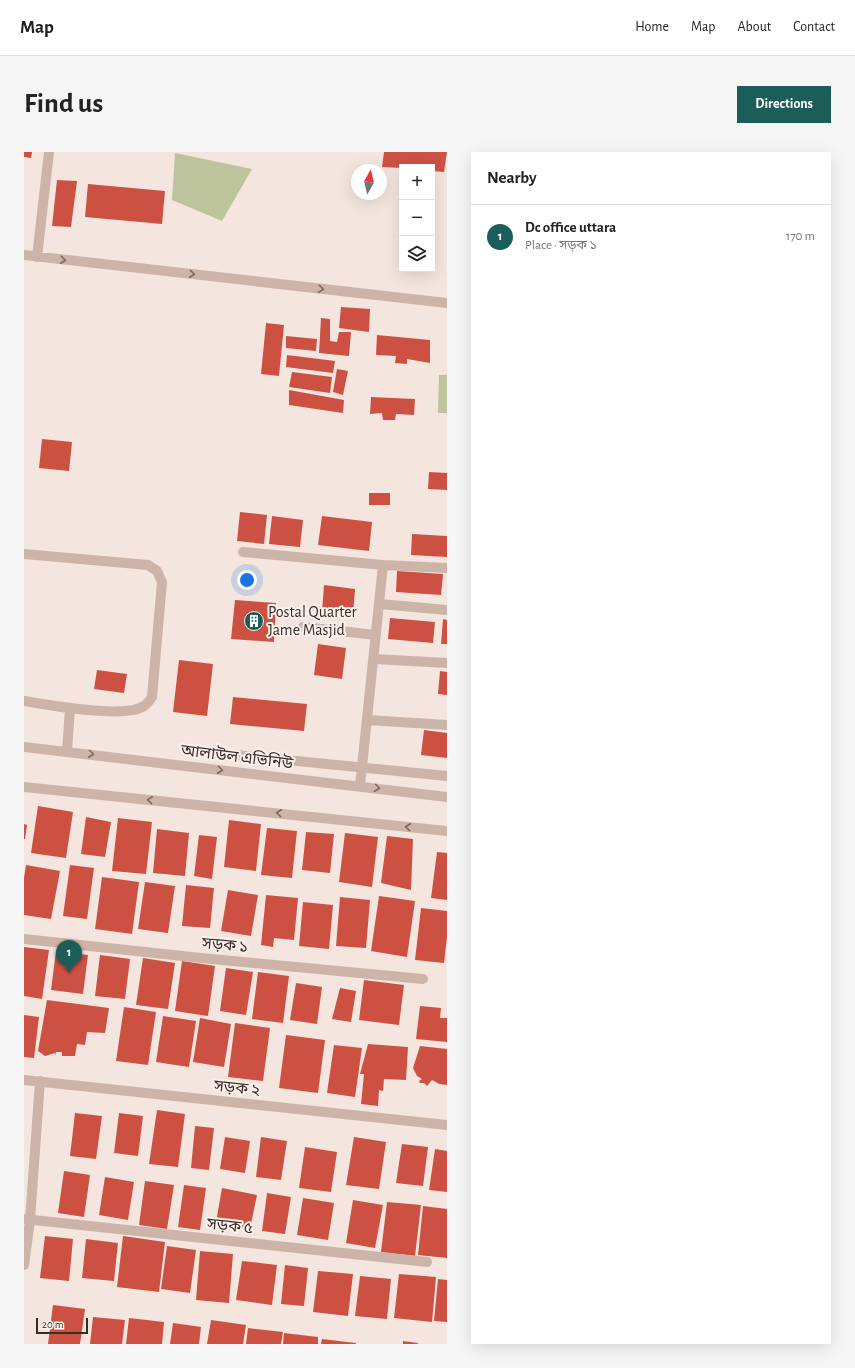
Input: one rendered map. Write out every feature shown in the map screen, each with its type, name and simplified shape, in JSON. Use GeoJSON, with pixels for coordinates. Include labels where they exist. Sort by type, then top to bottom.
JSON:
{"type":"FeatureCollection","features":[{"type":"Feature","properties":{"kind":"street"},"geometry":{"type":"LineString","coordinates":[[37,257],[49,152]]}},
{"type":"Feature","properties":{"kind":"street"},"geometry":{"type":"LineString","coordinates":[[24,256],[447,303]]}},
{"type":"Feature","properties":{"kind":"street"},"geometry":{"type":"LineString","coordinates":[[243,552],[382,565],[447,568]]}},
{"type":"Feature","properties":{"kind":"street"},"geometry":{"type":"LineString","coordinates":[[24,554],[148,565],[157,571],[162,582],[152,697],[144,706],[128,711],[70,709],[24,701]]}},
{"type":"Feature","properties":{"kind":"street"},"geometry":{"type":"LineString","coordinates":[[360,786],[380,604],[382,565]]}},
{"type":"Feature","properties":{"kind":"street"},"geometry":{"type":"LineString","coordinates":[[380,604],[447,610]]}},
{"type":"Feature","properties":{"kind":"street"},"geometry":{"type":"LineString","coordinates":[[304,627],[376,635]]}},
{"type":"Feature","properties":{"kind":"street"},"geometry":{"type":"LineString","coordinates":[[374,659],[447,662]]}},
{"type":"Feature","properties":{"kind":"street"},"geometry":{"type":"LineString","coordinates":[[67,751],[70,709]]}},
{"type":"Feature","properties":{"kind":"street"},"geometry":{"type":"LineString","coordinates":[[367,720],[447,725]]}},
{"type":"Feature","properties":{"kind":"street","name":"আলাউল এভিনিউ"},"geometry":{"type":"LineString","coordinates":[[24,746],[447,797]]}},
{"type":"Feature","properties":{"kind":"street"},"geometry":{"type":"LineString","coordinates":[[237,755],[447,776]]}},
{"type":"Feature","properties":{"kind":"street"},"geometry":{"type":"LineString","coordinates":[[24,787],[447,831]]}},
{"type":"Feature","properties":{"kind":"street","name":"সড়ক ১"},"geometry":{"type":"LineString","coordinates":[[24,939],[201,958],[423,979]]}},
{"type":"Feature","properties":{"kind":"street","name":"সড়ক ২"},"geometry":{"type":"LineString","coordinates":[[24,1080],[447,1125]]}},
{"type":"Feature","properties":{"kind":"street"},"geometry":{"type":"LineString","coordinates":[[24,1265],[40,1082]]}},
{"type":"Feature","properties":{"kind":"street","name":"সড়ক ৫"},"geometry":{"type":"LineString","coordinates":[[27,1219],[426,1262]]}},
{"type":"Feature","properties":{"kind":"green space"},"geometry":{"type":"Polygon","coordinates":[[[175,153],[252,169],[222,221],[172,200],[175,153]]]}},
{"type":"Feature","properties":{"kind":"green space"},"geometry":{"type":"Polygon","coordinates":[[[439,375],[447,375],[447,413],[438,413],[439,375]]]}},
{"type":"Feature","properties":{"kind":"building"},"geometry":{"type":"Polygon","coordinates":[[[24,152],[32,152],[31,158],[24,157],[24,152]]]}},
{"type":"Feature","properties":{"kind":"building"},"geometry":{"type":"Polygon","coordinates":[[[384,152],[447,152],[444,172],[435,171],[435,164],[399,164],[399,168],[387,167],[387,164],[382,164],[384,152]]]}},
{"type":"Feature","properties":{"kind":"building"},"geometry":{"type":"Polygon","coordinates":[[[57,180],[77,181],[71,227],[52,226],[57,180]]]}},
{"type":"Feature","properties":{"kind":"building"},"geometry":{"type":"Polygon","coordinates":[[[88,184],[165,191],[162,224],[85,217],[88,184]]]}},
{"type":"Feature","properties":{"kind":"building"},"geometry":{"type":"Polygon","coordinates":[[[341,307],[370,309],[369,332],[339,328],[341,307]]]}},
{"type":"Feature","properties":{"kind":"building"},"geometry":{"type":"Polygon","coordinates":[[[321,318],[330,319],[330,341],[337,342],[339,332],[351,332],[349,356],[319,353],[321,318]]]}},
{"type":"Feature","properties":{"kind":"building"},"geometry":{"type":"Polygon","coordinates":[[[266,323],[284,325],[279,376],[261,374],[266,323]]]}},
{"type":"Feature","properties":{"kind":"building"},"geometry":{"type":"Polygon","coordinates":[[[377,335],[430,340],[430,363],[407,359],[407,364],[395,363],[396,356],[376,355],[377,335]]]}},
{"type":"Feature","properties":{"kind":"building"},"geometry":{"type":"Polygon","coordinates":[[[286,336],[317,339],[316,351],[286,348],[286,336]]]}},
{"type":"Feature","properties":{"kind":"building"},"geometry":{"type":"Polygon","coordinates":[[[287,355],[335,361],[333,373],[286,367],[287,355]]]}},
{"type":"Feature","properties":{"kind":"building"},"geometry":{"type":"Polygon","coordinates":[[[337,369],[348,371],[343,395],[333,392],[337,369]]]}},
{"type":"Feature","properties":{"kind":"building"},"geometry":{"type":"Polygon","coordinates":[[[292,372],[332,377],[330,393],[289,387],[292,372]]]}},
{"type":"Feature","properties":{"kind":"building"},"geometry":{"type":"Polygon","coordinates":[[[289,390],[344,400],[343,413],[289,405],[289,390]]]}},
{"type":"Feature","properties":{"kind":"building"},"geometry":{"type":"Polygon","coordinates":[[[371,397],[415,399],[414,415],[396,414],[395,420],[383,420],[382,413],[370,414],[371,397]]]}},
{"type":"Feature","properties":{"kind":"building"},"geometry":{"type":"Polygon","coordinates":[[[42,439],[72,442],[69,471],[39,468],[42,439]]]}},
{"type":"Feature","properties":{"kind":"building"},"geometry":{"type":"Polygon","coordinates":[[[429,472],[447,473],[447,490],[428,489],[429,472]]]}},
{"type":"Feature","properties":{"kind":"building"},"geometry":{"type":"Polygon","coordinates":[[[369,493],[390,493],[390,505],[369,505],[369,493]]]}},
{"type":"Feature","properties":{"kind":"building"},"geometry":{"type":"Polygon","coordinates":[[[240,512],[267,515],[264,544],[237,541],[240,512]]]}},
{"type":"Feature","properties":{"kind":"building"},"geometry":{"type":"Polygon","coordinates":[[[272,516],[303,520],[300,547],[269,544],[272,516]]]}},
{"type":"Feature","properties":{"kind":"building"},"geometry":{"type":"Polygon","coordinates":[[[322,516],[372,522],[369,551],[318,545],[322,516]]]}},
{"type":"Feature","properties":{"kind":"building"},"geometry":{"type":"Polygon","coordinates":[[[412,534],[447,536],[447,557],[411,555],[412,534]]]}},
{"type":"Feature","properties":{"kind":"building"},"geometry":{"type":"Polygon","coordinates":[[[397,571],[443,574],[441,595],[396,592],[397,571]]]}},
{"type":"Feature","properties":{"kind":"building"},"geometry":{"type":"Polygon","coordinates":[[[324,585],[355,589],[353,615],[322,612],[324,585]]]}},
{"type":"Feature","properties":{"kind":"building","name":"Postal Quarter Jame Masjid"},"geometry":{"type":"Polygon","coordinates":[[[235,600],[276,603],[274,642],[231,639],[235,600]]]}},
{"type":"Feature","properties":{"kind":"building"},"geometry":{"type":"Polygon","coordinates":[[[390,618],[435,622],[433,643],[388,639],[390,618]]]}},
{"type":"Feature","properties":{"kind":"building"},"geometry":{"type":"Polygon","coordinates":[[[443,619],[447,620],[447,644],[441,644],[443,619]]]}},
{"type":"Feature","properties":{"kind":"building"},"geometry":{"type":"Polygon","coordinates":[[[318,644],[346,648],[342,679],[314,675],[318,644]]]}},
{"type":"Feature","properties":{"kind":"building"},"geometry":{"type":"Polygon","coordinates":[[[179,660],[213,664],[207,716],[173,712],[179,660]]]}},
{"type":"Feature","properties":{"kind":"building"},"geometry":{"type":"Polygon","coordinates":[[[97,670],[127,674],[124,693],[94,689],[97,670]]]}},
{"type":"Feature","properties":{"kind":"building"},"geometry":{"type":"Polygon","coordinates":[[[440,671],[447,672],[447,695],[438,694],[440,671]]]}},
{"type":"Feature","properties":{"kind":"building"},"geometry":{"type":"Polygon","coordinates":[[[233,697],[307,704],[304,731],[230,724],[233,697]]]}},
{"type":"Feature","properties":{"kind":"building"},"geometry":{"type":"Polygon","coordinates":[[[424,730],[447,733],[447,758],[421,755],[424,730]]]}},
{"type":"Feature","properties":{"kind":"building"},"geometry":{"type":"Polygon","coordinates":[[[38,806],[73,812],[66,858],[31,853],[38,806]]]}},
{"type":"Feature","properties":{"kind":"building"},"geometry":{"type":"Polygon","coordinates":[[[86,817],[111,822],[105,857],[81,854],[86,817]]]}},
{"type":"Feature","properties":{"kind":"building"},"geometry":{"type":"Polygon","coordinates":[[[118,818],[152,822],[146,874],[112,871],[118,818]]]}},
{"type":"Feature","properties":{"kind":"building"},"geometry":{"type":"Polygon","coordinates":[[[229,820],[261,824],[256,871],[224,867],[229,820]]]}},
{"type":"Feature","properties":{"kind":"building"},"geometry":{"type":"Polygon","coordinates":[[[24,824],[27,825],[25,839],[24,839],[24,824]]]}},
{"type":"Feature","properties":{"kind":"building"},"geometry":{"type":"Polygon","coordinates":[[[267,828],[297,831],[292,878],[261,875],[267,828]]]}},
{"type":"Feature","properties":{"kind":"building"},"geometry":{"type":"Polygon","coordinates":[[[157,829],[189,833],[185,876],[153,873],[157,829]]]}},
{"type":"Feature","properties":{"kind":"building"},"geometry":{"type":"Polygon","coordinates":[[[306,832],[334,834],[330,873],[302,870],[306,832]]]}},
{"type":"Feature","properties":{"kind":"building"},"geometry":{"type":"Polygon","coordinates":[[[345,833],[378,837],[372,887],[339,882],[345,833]]]}},
{"type":"Feature","properties":{"kind":"building"},"geometry":{"type":"Polygon","coordinates":[[[199,835],[217,837],[212,879],[194,876],[199,835]]]}},
{"type":"Feature","properties":{"kind":"building"},"geometry":{"type":"Polygon","coordinates":[[[387,836],[413,839],[411,890],[381,883],[387,836]]]}},
{"type":"Feature","properties":{"kind":"building"},"geometry":{"type":"Polygon","coordinates":[[[437,852],[447,853],[447,900],[431,898],[437,852]]]}},
{"type":"Feature","properties":{"kind":"building"},"geometry":{"type":"Polygon","coordinates":[[[26,865],[60,871],[51,919],[24,915],[24,878],[26,865]]]}},
{"type":"Feature","properties":{"kind":"building"},"geometry":{"type":"Polygon","coordinates":[[[70,865],[94,868],[87,919],[63,916],[70,865]]]}},
{"type":"Feature","properties":{"kind":"building"},"geometry":{"type":"Polygon","coordinates":[[[102,877],[139,882],[132,934],[95,929],[102,877]]]}},
{"type":"Feature","properties":{"kind":"building"},"geometry":{"type":"Polygon","coordinates":[[[145,882],[175,886],[168,933],[138,929],[145,882]]]}},
{"type":"Feature","properties":{"kind":"building"},"geometry":{"type":"Polygon","coordinates":[[[186,885],[214,888],[210,928],[182,926],[186,885]]]}},
{"type":"Feature","properties":{"kind":"building"},"geometry":{"type":"Polygon","coordinates":[[[228,890],[258,895],[251,936],[221,931],[228,890]]]}},
{"type":"Feature","properties":{"kind":"building"},"geometry":{"type":"Polygon","coordinates":[[[266,895],[298,898],[294,940],[274,938],[273,947],[261,945],[266,895]]]}},
{"type":"Feature","properties":{"kind":"building"},"geometry":{"type":"Polygon","coordinates":[[[379,896],[415,901],[407,957],[371,951],[379,896]]]}},
{"type":"Feature","properties":{"kind":"building"},"geometry":{"type":"Polygon","coordinates":[[[340,897],[370,900],[366,948],[336,946],[340,897]]]}},
{"type":"Feature","properties":{"kind":"building"},"geometry":{"type":"Polygon","coordinates":[[[303,902],[333,905],[329,949],[299,946],[303,902]]]}},
{"type":"Feature","properties":{"kind":"building"},"geometry":{"type":"Polygon","coordinates":[[[421,908],[447,911],[447,937],[444,963],[415,960],[421,908]]]}},
{"type":"Feature","properties":{"kind":"building"},"geometry":{"type":"Polygon","coordinates":[[[24,947],[49,950],[42,999],[24,996],[24,947]]]}},
{"type":"Feature","properties":{"kind":"building"},"geometry":{"type":"Polygon","coordinates":[[[56,951],[88,955],[83,994],[51,990],[56,951]]]}},
{"type":"Feature","properties":{"kind":"building"},"geometry":{"type":"Polygon","coordinates":[[[100,955],[130,959],[125,999],[95,996],[100,955]]]}},
{"type":"Feature","properties":{"kind":"building"},"geometry":{"type":"Polygon","coordinates":[[[143,958],[175,963],[168,1009],[136,1005],[143,958]]]}},
{"type":"Feature","properties":{"kind":"building"},"geometry":{"type":"Polygon","coordinates":[[[182,961],[215,966],[208,1016],[175,1011],[182,961]]]}},
{"type":"Feature","properties":{"kind":"building"},"geometry":{"type":"Polygon","coordinates":[[[226,968],[253,972],[246,1015],[220,1011],[226,968]]]}},
{"type":"Feature","properties":{"kind":"building"},"geometry":{"type":"Polygon","coordinates":[[[258,972],[289,976],[283,1023],[252,1019],[258,972]]]}},
{"type":"Feature","properties":{"kind":"building"},"geometry":{"type":"Polygon","coordinates":[[[364,980],[404,985],[399,1025],[359,1020],[364,980]]]}},
{"type":"Feature","properties":{"kind":"building"},"geometry":{"type":"Polygon","coordinates":[[[296,983],[322,987],[317,1024],[290,1020],[296,983]]]}},
{"type":"Feature","properties":{"kind":"building"},"geometry":{"type":"Polygon","coordinates":[[[340,988],[356,991],[351,1022],[332,1019],[340,988]]]}},
{"type":"Feature","properties":{"kind":"building"},"geometry":{"type":"Polygon","coordinates":[[[47,1000],[109,1008],[105,1033],[87,1032],[85,1045],[77,1044],[75,1056],[62,1056],[62,1052],[56,1052],[55,1056],[55,1053],[45,1056],[38,1051],[47,1000]]]}},
{"type":"Feature","properties":{"kind":"building"},"geometry":{"type":"Polygon","coordinates":[[[420,1006],[441,1008],[440,1018],[447,1018],[447,1042],[416,1039],[420,1006]]]}},
{"type":"Feature","properties":{"kind":"building"},"geometry":{"type":"Polygon","coordinates":[[[124,1007],[156,1012],[148,1065],[116,1061],[124,1007]]]}},
{"type":"Feature","properties":{"kind":"building"},"geometry":{"type":"Polygon","coordinates":[[[24,1015],[39,1017],[34,1058],[24,1057],[24,1015]]]}},
{"type":"Feature","properties":{"kind":"building"},"geometry":{"type":"Polygon","coordinates":[[[163,1016],[196,1021],[189,1067],[156,1062],[163,1016]]]}},
{"type":"Feature","properties":{"kind":"building"},"geometry":{"type":"Polygon","coordinates":[[[200,1018],[231,1024],[224,1067],[193,1062],[200,1018]]]}},
{"type":"Feature","properties":{"kind":"building"},"geometry":{"type":"Polygon","coordinates":[[[235,1023],[270,1028],[263,1081],[228,1077],[235,1023]]]}},
{"type":"Feature","properties":{"kind":"building"},"geometry":{"type":"Polygon","coordinates":[[[286,1035],[325,1040],[318,1093],[279,1088],[286,1035]]]}},
{"type":"Feature","properties":{"kind":"building"},"geometry":{"type":"Polygon","coordinates":[[[368,1044],[408,1047],[406,1080],[384,1079],[383,1091],[379,1090],[378,1106],[361,1104],[364,1074],[360,1074],[368,1044]]]}},
{"type":"Feature","properties":{"kind":"building"},"geometry":{"type":"Polygon","coordinates":[[[334,1045],[362,1048],[355,1097],[327,1093],[334,1045]]]}},
{"type":"Feature","properties":{"kind":"building"},"geometry":{"type":"Polygon","coordinates":[[[420,1046],[447,1049],[447,1085],[439,1084],[432,1080],[427,1086],[424,1083],[420,1083],[419,1081],[422,1079],[417,1076],[413,1068],[420,1046]]]}},
{"type":"Feature","properties":{"kind":"building"},"geometry":{"type":"Polygon","coordinates":[[[157,1110],[185,1114],[178,1167],[149,1164],[157,1110]]]}},
{"type":"Feature","properties":{"kind":"building"},"geometry":{"type":"Polygon","coordinates":[[[75,1113],[102,1116],[96,1159],[70,1156],[75,1113]]]}},
{"type":"Feature","properties":{"kind":"building"},"geometry":{"type":"Polygon","coordinates":[[[119,1113],[143,1116],[138,1156],[114,1153],[119,1113]]]}},
{"type":"Feature","properties":{"kind":"building"},"geometry":{"type":"Polygon","coordinates":[[[195,1126],[214,1128],[209,1170],[191,1168],[195,1126]]]}},
{"type":"Feature","properties":{"kind":"building"},"geometry":{"type":"Polygon","coordinates":[[[225,1137],[250,1141],[245,1173],[220,1169],[225,1137]]]}},
{"type":"Feature","properties":{"kind":"building"},"geometry":{"type":"Polygon","coordinates":[[[261,1137],[287,1141],[281,1180],[256,1177],[261,1137]]]}},
{"type":"Feature","properties":{"kind":"building"},"geometry":{"type":"Polygon","coordinates":[[[354,1137],[386,1142],[379,1189],[346,1185],[354,1137]]]}},
{"type":"Feature","properties":{"kind":"building"},"geometry":{"type":"Polygon","coordinates":[[[402,1144],[428,1147],[423,1186],[396,1183],[402,1144]]]}},
{"type":"Feature","properties":{"kind":"building"},"geometry":{"type":"Polygon","coordinates":[[[305,1147],[337,1152],[331,1192],[299,1188],[305,1147]]]}},
{"type":"Feature","properties":{"kind":"building"},"geometry":{"type":"Polygon","coordinates":[[[435,1149],[447,1151],[447,1192],[429,1190],[435,1149]]]}},
{"type":"Feature","properties":{"kind":"building"},"geometry":{"type":"Polygon","coordinates":[[[64,1171],[90,1175],[84,1217],[58,1213],[64,1171]]]}},
{"type":"Feature","properties":{"kind":"building"},"geometry":{"type":"Polygon","coordinates":[[[105,1177],[134,1182],[128,1220],[99,1215],[105,1177]]]}},
{"type":"Feature","properties":{"kind":"building"},"geometry":{"type":"Polygon","coordinates":[[[145,1181],[174,1185],[167,1229],[139,1225],[145,1181]]]}},
{"type":"Feature","properties":{"kind":"building"},"geometry":{"type":"Polygon","coordinates":[[[184,1185],[206,1188],[200,1230],[178,1227],[184,1185]]]}},
{"type":"Feature","properties":{"kind":"building"},"geometry":{"type":"Polygon","coordinates":[[[222,1188],[257,1195],[250,1229],[216,1222],[222,1188]]]}},
{"type":"Feature","properties":{"kind":"building"},"geometry":{"type":"Polygon","coordinates":[[[267,1193],[291,1197],[285,1234],[262,1231],[267,1193]]]}},
{"type":"Feature","properties":{"kind":"building"},"geometry":{"type":"Polygon","coordinates":[[[303,1198],[334,1203],[328,1240],[297,1235],[303,1198]]]}},
{"type":"Feature","properties":{"kind":"building"},"geometry":{"type":"Polygon","coordinates":[[[353,1200],[383,1205],[375,1248],[346,1243],[353,1200]]]}},
{"type":"Feature","properties":{"kind":"building"},"geometry":{"type":"Polygon","coordinates":[[[387,1202],[421,1205],[415,1256],[381,1252],[387,1202]]]}},
{"type":"Feature","properties":{"kind":"building"},"geometry":{"type":"Polygon","coordinates":[[[423,1206],[447,1209],[447,1258],[418,1255],[423,1206]]]}},
{"type":"Feature","properties":{"kind":"building"},"geometry":{"type":"Polygon","coordinates":[[[45,1236],[73,1239],[69,1281],[40,1278],[45,1236]]]}},
{"type":"Feature","properties":{"kind":"building"},"geometry":{"type":"Polygon","coordinates":[[[123,1236],[165,1242],[159,1292],[117,1287],[123,1236]]]}},
{"type":"Feature","properties":{"kind":"building"},"geometry":{"type":"Polygon","coordinates":[[[86,1239],[118,1243],[114,1281],[82,1278],[86,1239]]]}},
{"type":"Feature","properties":{"kind":"building"},"geometry":{"type":"Polygon","coordinates":[[[167,1246],[196,1250],[190,1293],[161,1289],[167,1246]]]}},
{"type":"Feature","properties":{"kind":"building"},"geometry":{"type":"Polygon","coordinates":[[[200,1251],[233,1254],[229,1303],[196,1300],[200,1251]]]}},
{"type":"Feature","properties":{"kind":"building"},"geometry":{"type":"Polygon","coordinates":[[[242,1261],[277,1265],[272,1305],[236,1300],[242,1261]]]}},
{"type":"Feature","properties":{"kind":"building"},"geometry":{"type":"Polygon","coordinates":[[[285,1265],[308,1268],[304,1306],[281,1304],[285,1265]]]}},
{"type":"Feature","properties":{"kind":"building"},"geometry":{"type":"Polygon","coordinates":[[[318,1271],[353,1274],[348,1316],[313,1312],[318,1271]]]}},
{"type":"Feature","properties":{"kind":"building"},"geometry":{"type":"Polygon","coordinates":[[[399,1274],[436,1277],[432,1322],[394,1318],[399,1274]]]}},
{"type":"Feature","properties":{"kind":"building"},"geometry":{"type":"Polygon","coordinates":[[[360,1276],[391,1279],[387,1319],[355,1316],[360,1276]]]}},
{"type":"Feature","properties":{"kind":"building"},"geometry":{"type":"Polygon","coordinates":[[[438,1279],[447,1280],[447,1322],[434,1321],[438,1279]]]}},
{"type":"Feature","properties":{"kind":"building"},"geometry":{"type":"Polygon","coordinates":[[[53,1305],[85,1309],[80,1344],[48,1344],[53,1305]]]}},
{"type":"Feature","properties":{"kind":"building"},"geometry":{"type":"Polygon","coordinates":[[[93,1317],[125,1320],[122,1344],[90,1344],[93,1317]]]}},
{"type":"Feature","properties":{"kind":"building"},"geometry":{"type":"Polygon","coordinates":[[[129,1318],[164,1322],[162,1344],[126,1344],[129,1318]]]}},
{"type":"Feature","properties":{"kind":"building"},"geometry":{"type":"Polygon","coordinates":[[[211,1320],[246,1325],[243,1344],[207,1344],[211,1320]]]}},
{"type":"Feature","properties":{"kind":"building"},"geometry":{"type":"Polygon","coordinates":[[[173,1323],[201,1327],[199,1344],[170,1344],[173,1323]]]}},
{"type":"Feature","properties":{"kind":"building"},"geometry":{"type":"Polygon","coordinates":[[[248,1328],[283,1332],[281,1344],[246,1344],[248,1328]]]}},
{"type":"Feature","properties":{"kind":"building"},"geometry":{"type":"Polygon","coordinates":[[[284,1333],[318,1337],[318,1344],[283,1344],[284,1333]]]}},
{"type":"Feature","properties":{"kind":"building"},"geometry":{"type":"Polygon","coordinates":[[[322,1339],[356,1343],[356,1344],[321,1344],[322,1339]]]}},
{"type":"Feature","properties":{"kind":"building"},"geometry":{"type":"Polygon","coordinates":[[[403,1341],[418,1343],[418,1344],[403,1344],[403,1341]]]}},
{"type":"Feature","properties":{"kind":"place","name":"Postal Quarter Jame Masjid"},"geometry":{"type":"Point","coordinates":[254,621]}},
{"type":"Feature","properties":{"kind":"place","name":"Dc office uttara"},"geometry":{"type":"Point","coordinates":[69,973]}}]}
